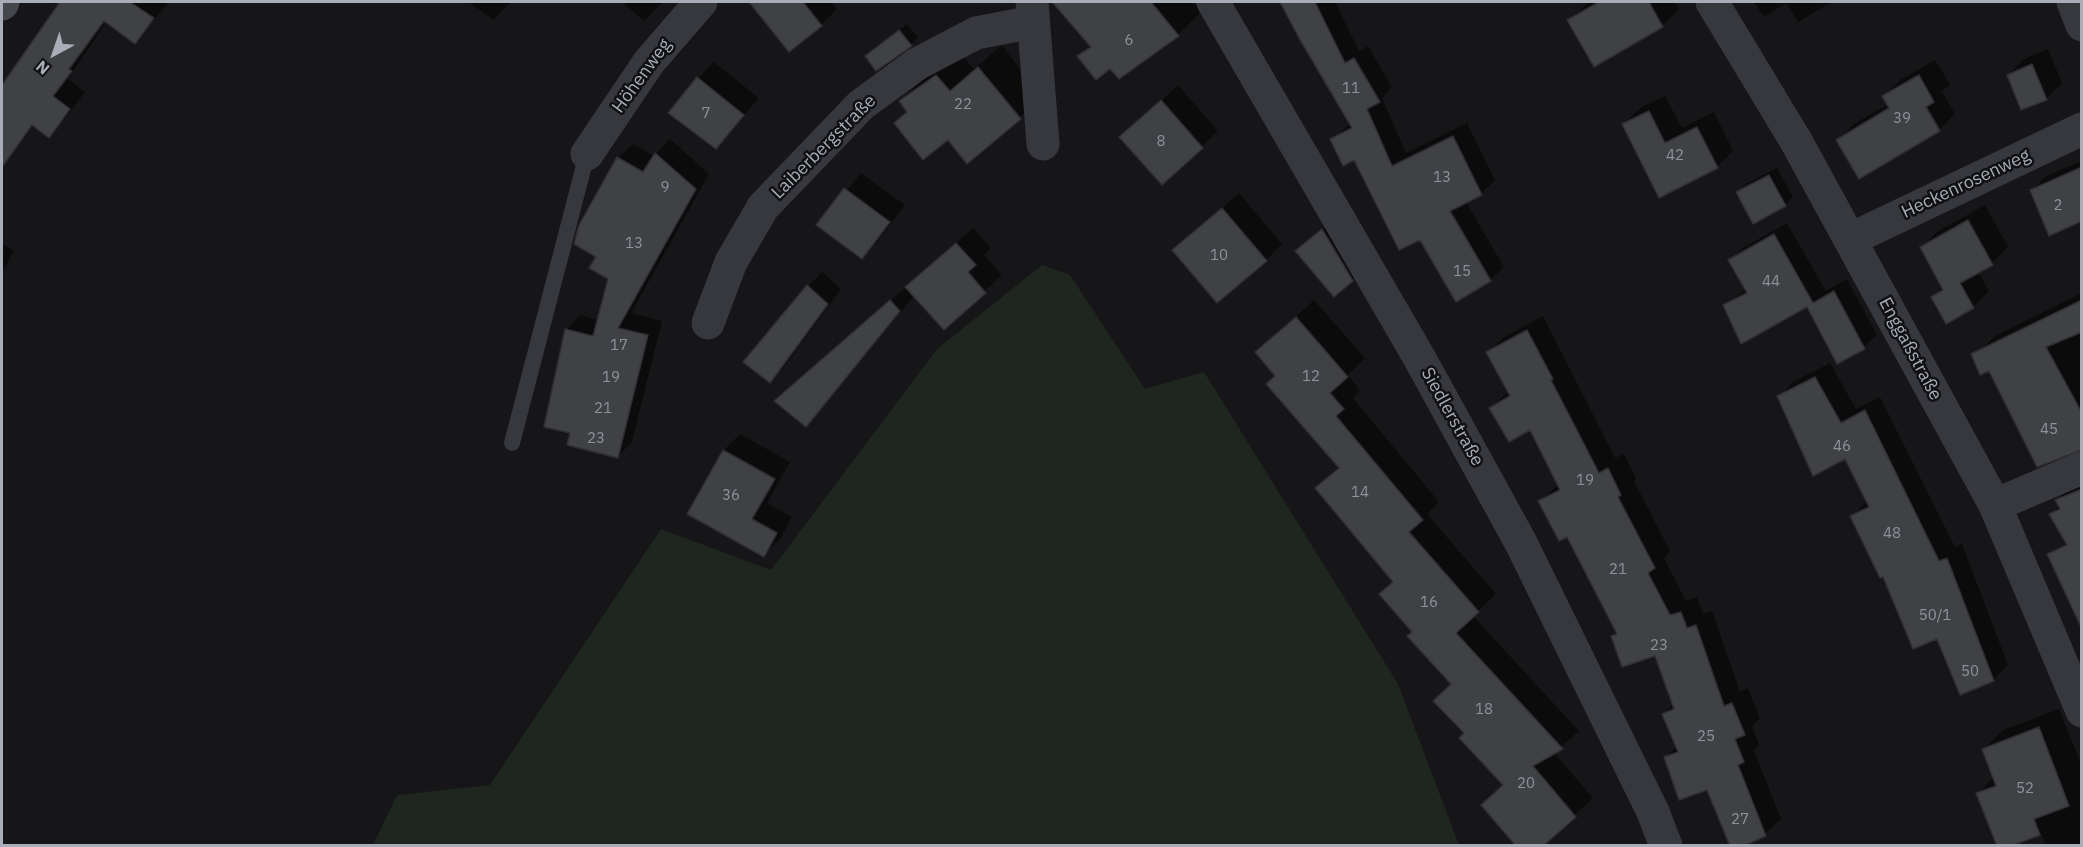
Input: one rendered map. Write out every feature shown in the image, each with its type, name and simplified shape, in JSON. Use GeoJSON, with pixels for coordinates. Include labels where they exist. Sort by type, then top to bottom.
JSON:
{"type":"FeatureCollection","features":[{"type":"Feature","properties":{"kind":"street","name":"Höhenweg"},"geometry":{"type":"LineString","coordinates":[[587,154],[650,62],[701,2]]}},
{"type":"Feature","properties":{"kind":"street","name":"Siedlerstraße"},"geometry":{"type":"LineString","coordinates":[[1214,2],[1420,358],[1521,543],[1653,813],[1666,846]]}},
{"type":"Feature","properties":{"kind":"street","name":"Enggaßstraße"},"geometry":{"type":"LineString","coordinates":[[1712,2],[1796,141],[1995,505],[2082,711]]}},
{"type":"Feature","properties":{"kind":"street"},"geometry":{"type":"LineString","coordinates":[[2073,2],[2082,25]]}},
{"type":"Feature","properties":{"kind":"street","name":"Laiberbergstraße"},"geometry":{"type":"LineString","coordinates":[[708,323],[731,262],[763,207],[861,105],[917,64],[976,33],[1032,12],[1043,144]]}},
{"type":"Feature","properties":{"kind":"street","name":"Heckenrosenweg"},"geometry":{"type":"LineString","coordinates":[[1851,239],[2082,129]]}},
{"type":"Feature","properties":{"kind":"street"},"geometry":{"type":"LineString","coordinates":[[1995,505],[2082,468]]}},
{"type":"Feature","properties":{"kind":"lane"},"geometry":{"type":"LineString","coordinates":[[512,443],[587,154]]}},
{"type":"Feature","properties":{"kind":"shaded area"},"geometry":{"type":"Polygon","coordinates":[[[1042,265],[1070,275],[1145,389],[1204,372],[1398,684],[1459,845],[373,845],[397,795],[490,785],[661,529],[771,570],[937,349],[1042,265]]]}},
{"type":"Feature","properties":{"kind":"building"},"geometry":{"type":"Polygon","coordinates":[[[60,2],[130,2],[154,18],[135,44],[104,21],[69,69],[72,71],[53,96],[70,109],[49,138],[32,125],[2,167],[2,85],[60,2]]]}},
{"type":"Feature","properties":{"kind":"building"},"geometry":{"type":"Polygon","coordinates":[[[749,2],[803,2],[822,26],[789,52],[749,2]]]}},
{"type":"Feature","properties":{"kind":"building"},"geometry":{"type":"Polygon","coordinates":[[[1052,2],[1151,2],[1179,36],[1119,79],[1110,69],[1096,80],[1077,56],[1091,47],[1052,2]]]}},
{"type":"Feature","properties":{"kind":"building"},"geometry":{"type":"Polygon","coordinates":[[[1280,2],[1315,2],[1345,63],[1354,58],[1380,102],[1367,109],[1392,166],[1453,136],[1482,195],[1450,211],[1491,281],[1456,302],[1420,240],[1399,250],[1354,160],[1343,166],[1330,139],[1352,128],[1280,2]]]}},
{"type":"Feature","properties":{"kind":"building"},"geometry":{"type":"Polygon","coordinates":[[[1599,2],[1649,2],[1663,27],[1594,67],[1567,20],[1599,2]]]}},
{"type":"Feature","properties":{"kind":"building"},"geometry":{"type":"Polygon","coordinates":[[[899,30],[912,46],[876,71],[865,56],[899,30]]]}},
{"type":"Feature","properties":{"kind":"building"},"geometry":{"type":"Polygon","coordinates":[[[2032,64],[2047,100],[2021,110],[2007,75],[2032,64]]]}},
{"type":"Feature","properties":{"kind":"building"},"geometry":{"type":"Polygon","coordinates":[[[978,67],[1021,119],[967,164],[948,140],[923,160],[894,123],[907,112],[899,101],[936,75],[950,91],[978,67]]]}},
{"type":"Feature","properties":{"kind":"building"},"geometry":{"type":"Polygon","coordinates":[[[1919,75],[1934,102],[1926,107],[1940,131],[1859,179],[1836,140],[1889,108],[1882,96],[1919,75]]]}},
{"type":"Feature","properties":{"kind":"building"},"geometry":{"type":"Polygon","coordinates":[[[697,77],[744,115],[716,149],[668,113],[697,77]]]}},
{"type":"Feature","properties":{"kind":"building"},"geometry":{"type":"Polygon","coordinates":[[[1161,100],[1203,148],[1162,185],[1119,137],[1161,100]]]}},
{"type":"Feature","properties":{"kind":"building"},"geometry":{"type":"Polygon","coordinates":[[[1649,111],[1665,143],[1697,127],[1718,168],[1659,198],[1622,124],[1649,111]]]}},
{"type":"Feature","properties":{"kind":"building"},"geometry":{"type":"Polygon","coordinates":[[[655,153],[696,189],[618,328],[648,335],[618,458],[567,445],[570,433],[544,427],[565,329],[593,336],[608,279],[589,268],[596,257],[574,244],[579,225],[617,157],[643,172],[655,153]]]}},
{"type":"Feature","properties":{"kind":"building"},"geometry":{"type":"Polygon","coordinates":[[[2082,167],[2082,221],[2049,236],[2030,190],[2082,167]]]}},
{"type":"Feature","properties":{"kind":"building"},"geometry":{"type":"Polygon","coordinates":[[[1769,175],[1786,206],[1753,224],[1736,192],[1769,175]]]}},
{"type":"Feature","properties":{"kind":"building"},"geometry":{"type":"Polygon","coordinates":[[[844,188],[890,222],[862,259],[816,225],[844,188]]]}},
{"type":"Feature","properties":{"kind":"building"},"geometry":{"type":"Polygon","coordinates":[[[1222,208],[1267,261],[1217,303],[1172,250],[1222,208]]]}},
{"type":"Feature","properties":{"kind":"building"},"geometry":{"type":"Polygon","coordinates":[[[1968,220],[1993,265],[1960,283],[1974,308],[1946,324],[1931,297],[1943,290],[1920,247],[1968,220]]]}},
{"type":"Feature","properties":{"kind":"building"},"geometry":{"type":"Polygon","coordinates":[[[1322,229],[1353,281],[1334,297],[1295,251],[1322,229]]]}},
{"type":"Feature","properties":{"kind":"building"},"geometry":{"type":"Polygon","coordinates":[[[1774,234],[1813,303],[1834,291],[1865,349],[1837,364],[1807,307],[1741,344],[1723,305],[1747,293],[1728,260],[1774,234]]]}},
{"type":"Feature","properties":{"kind":"building"},"geometry":{"type":"Polygon","coordinates":[[[956,243],[976,265],[968,272],[986,293],[944,330],[905,287],[956,243]]]}},
{"type":"Feature","properties":{"kind":"building"},"geometry":{"type":"Polygon","coordinates":[[[807,285],[828,304],[770,383],[743,362],[807,285]]]}},
{"type":"Feature","properties":{"kind":"building"},"geometry":{"type":"Polygon","coordinates":[[[890,300],[900,311],[806,427],[774,401],[890,300]]]}},
{"type":"Feature","properties":{"kind":"building"},"geometry":{"type":"Polygon","coordinates":[[[2082,300],[2082,332],[2046,347],[2082,413],[2082,450],[2037,467],[1989,371],[1980,375],[1971,354],[2082,300]]]}},
{"type":"Feature","properties":{"kind":"building"},"geometry":{"type":"Polygon","coordinates":[[[1296,317],[1348,377],[1330,393],[1344,409],[1336,416],[1423,520],[1409,532],[1479,612],[1456,633],[1563,749],[1533,766],[1576,817],[1543,846],[1516,846],[1481,805],[1503,785],[1459,738],[1464,733],[1433,701],[1451,684],[1407,636],[1412,632],[1379,594],[1393,582],[1315,488],[1339,468],[1266,384],[1275,376],[1255,352],[1296,317]]]}},
{"type":"Feature","properties":{"kind":"building"},"geometry":{"type":"Polygon","coordinates":[[[1527,330],[1599,473],[1608,468],[1621,495],[1618,497],[1655,568],[1648,573],[1670,615],[1681,612],[1687,628],[1696,625],[1724,706],[1732,703],[1745,735],[1735,739],[1744,762],[1738,765],[1766,836],[1743,846],[1730,846],[1707,790],[1679,800],[1664,757],[1678,752],[1662,714],[1674,709],[1655,656],[1622,667],[1611,636],[1617,634],[1567,537],[1559,541],[1538,501],[1560,490],[1530,430],[1509,442],[1489,408],[1510,396],[1486,352],[1527,330]]]}},
{"type":"Feature","properties":{"kind":"building"},"geometry":{"type":"Polygon","coordinates":[[[1815,377],[1841,423],[1865,410],[1939,561],[1947,558],[1994,681],[1960,695],[1937,639],[1913,649],[1883,577],[1880,578],[1850,516],[1869,507],[1845,459],[1813,476],[1777,396],[1815,377]]]}},
{"type":"Feature","properties":{"kind":"building"},"geometry":{"type":"Polygon","coordinates":[[[723,450],[775,479],[752,519],[777,533],[764,557],[687,514],[723,450]]]}},
{"type":"Feature","properties":{"kind":"building"},"geometry":{"type":"Polygon","coordinates":[[[2082,489],[2082,629],[2047,554],[2067,545],[2049,514],[2060,509],[2055,500],[2082,489]]]}},
{"type":"Feature","properties":{"kind":"building"},"geometry":{"type":"Polygon","coordinates":[[[2039,727],[2069,806],[2034,819],[2040,835],[2011,846],[1997,846],[1976,793],[1996,786],[1982,749],[2039,727]]]}}]}
